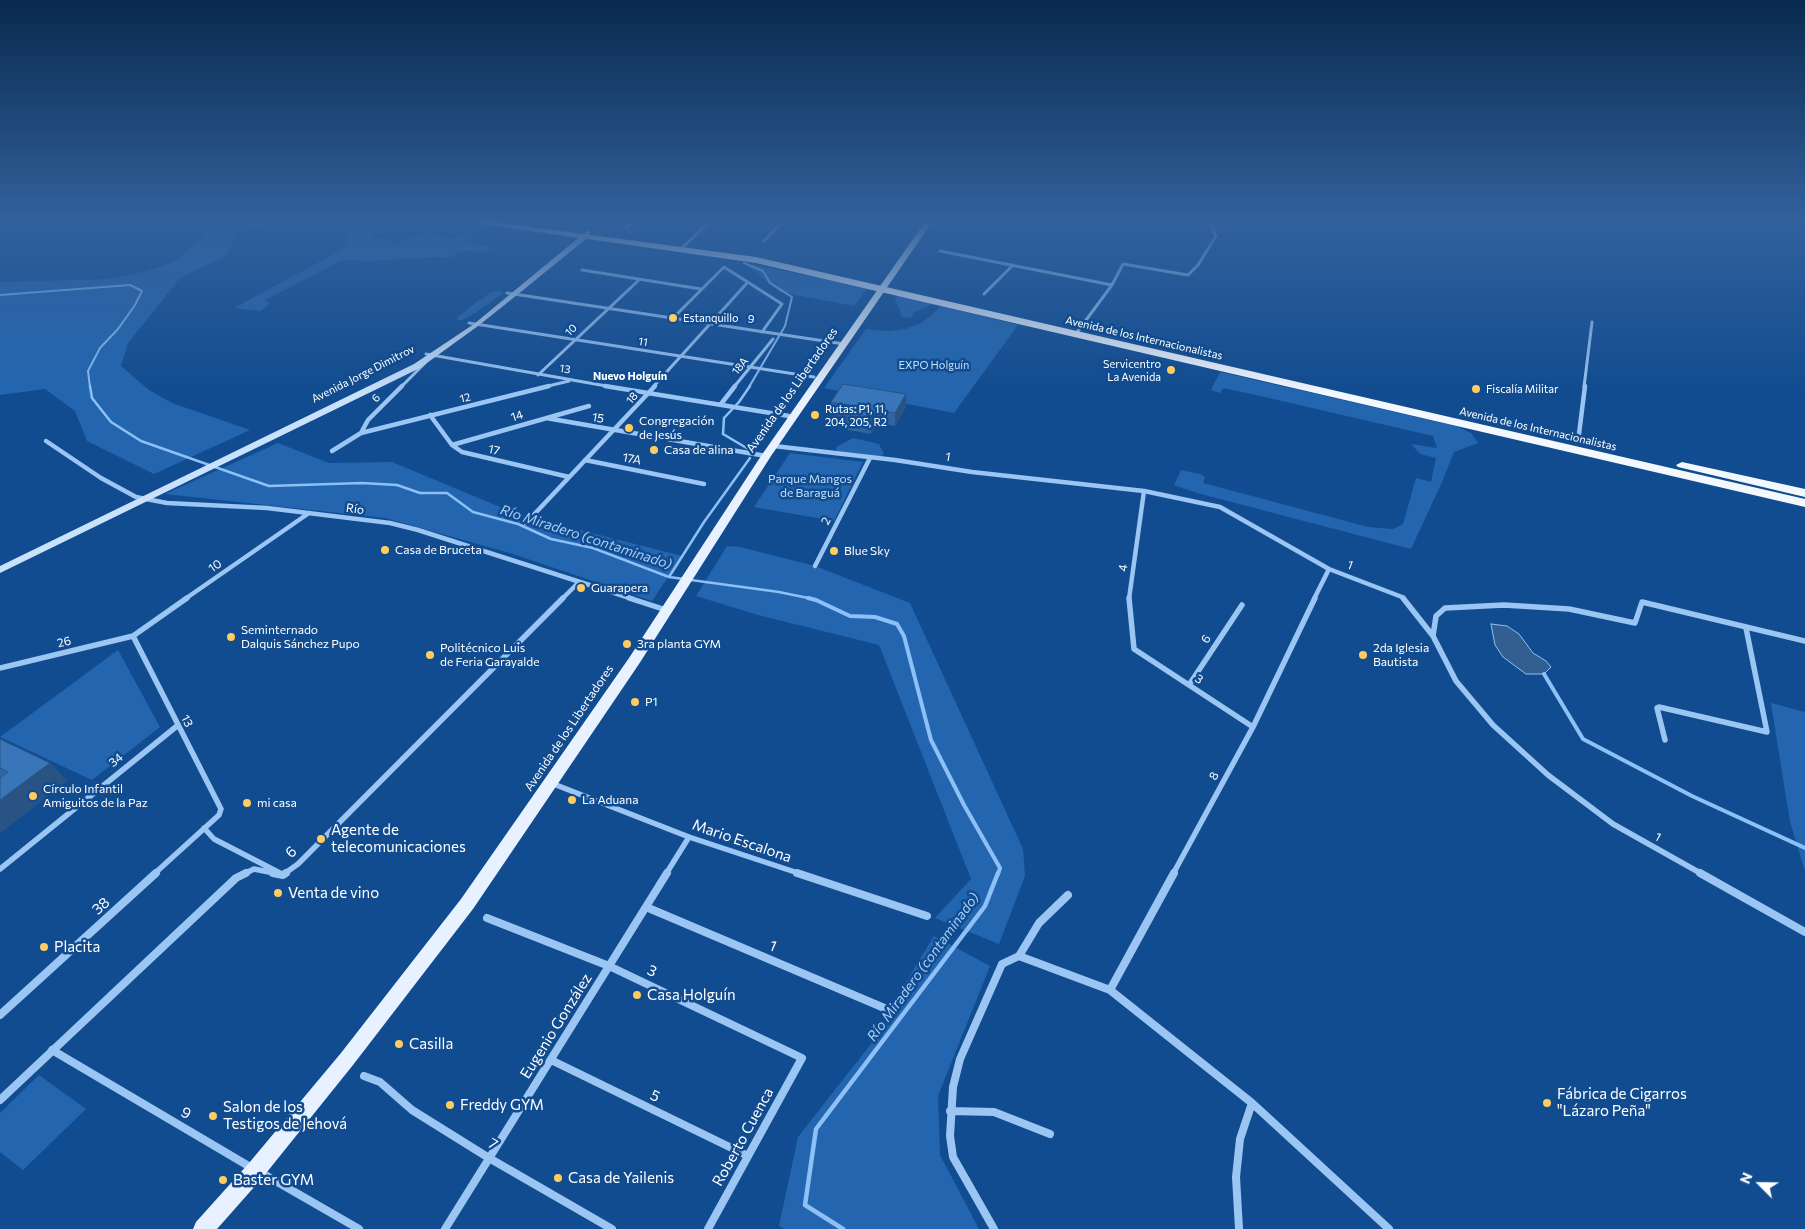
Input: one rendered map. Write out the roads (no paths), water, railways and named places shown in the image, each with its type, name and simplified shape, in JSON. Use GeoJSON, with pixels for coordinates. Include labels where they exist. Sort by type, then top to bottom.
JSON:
{"type":"FeatureCollection","features":[{"type":"Feature","properties":{"kind":"highway","name":"Avenida de los Internacionalistas"},"geometry":{"type":"LineString","coordinates":[[855,279],[1805,504]]}},
{"type":"Feature","properties":{"kind":"highway","name":"Avenida de los Internacionalistas"},"geometry":{"type":"LineString","coordinates":[[1078,332],[1805,493]]}},
{"type":"Feature","properties":{"kind":"main road","name":"Avenida Jorge Dimitrov"},"geometry":{"type":"LineString","coordinates":[[0,562],[402,374],[472,324],[528,279]]}},
{"type":"Feature","properties":{"kind":"main road","name":"Avenida de los Libertadores"},"geometry":{"type":"LineString","coordinates":[[203,1229],[256,1170],[346,1059],[466,904],[634,661],[766,456],[888,279]]}},
{"type":"Feature","properties":{"kind":"main road","name":"Avenida Jorge Dimitrov"},"geometry":{"type":"LineString","coordinates":[[0,570],[140,498]]}},
{"type":"Feature","properties":{"kind":"street","name":"10"},"geometry":{"type":"LineString","coordinates":[[538,375],[640,279]]}},
{"type":"Feature","properties":{"kind":"street"},"geometry":{"type":"LineString","coordinates":[[642,279],[701,289]]}},
{"type":"Feature","properties":{"kind":"street"},"geometry":{"type":"LineString","coordinates":[[672,319],[711,279]]}},
{"type":"Feature","properties":{"kind":"street"},"geometry":{"type":"LineString","coordinates":[[743,279],[782,305],[762,332]]}},
{"type":"Feature","properties":{"kind":"street"},"geometry":{"type":"LineString","coordinates":[[984,294],[999,279]]}},
{"type":"Feature","properties":{"kind":"street"},"geometry":{"type":"LineString","coordinates":[[1084,279],[1112,285]]}},
{"type":"Feature","properties":{"kind":"street"},"geometry":{"type":"LineString","coordinates":[[1078,332],[1115,279]]}},
{"type":"Feature","properties":{"kind":"street","name":"18"},"geometry":{"type":"LineString","coordinates":[[526,523],[614,431],[748,283]]}},
{"type":"Feature","properties":{"kind":"street","name":"9"},"geometry":{"type":"LineString","coordinates":[[511,293],[844,344]]}},
{"type":"Feature","properties":{"kind":"street"},"geometry":{"type":"LineString","coordinates":[[1578,442],[1592,322]]}},
{"type":"Feature","properties":{"kind":"street","name":"11"},"geometry":{"type":"LineString","coordinates":[[472,324],[814,377]]}},
{"type":"Feature","properties":{"kind":"street","name":"18A"},"geometry":{"type":"LineString","coordinates":[[721,404],[773,339]]}},
{"type":"Feature","properties":{"kind":"street","name":"13"},"geometry":{"type":"LineString","coordinates":[[429,355],[538,375],[789,416]]}},
{"type":"Feature","properties":{"kind":"street","name":"6"},"geometry":{"type":"LineString","coordinates":[[332,451],[361,433],[368,420],[429,355]]}},
{"type":"Feature","properties":{"kind":"street","name":"12"},"geometry":{"type":"LineString","coordinates":[[361,433],[572,380]]}},
{"type":"Feature","properties":{"kind":"street","name":"14"},"geometry":{"type":"LineString","coordinates":[[452,445],[589,406]]}},
{"type":"Feature","properties":{"kind":"street","name":"17"},"geometry":{"type":"LineString","coordinates":[[430,415],[452,445],[466,454],[569,477]]}},
{"type":"Feature","properties":{"kind":"street","name":"15"},"geometry":{"type":"LineString","coordinates":[[546,418],[766,456]]}},
{"type":"Feature","properties":{"kind":"street","name":"Río"},"geometry":{"type":"LineString","coordinates":[[46,441],[101,478],[140,498],[167,503],[267,508],[390,523],[666,610]]}},
{"type":"Feature","properties":{"kind":"street","name":"1"},"geometry":{"type":"LineString","coordinates":[[774,446],[1144,491],[1220,507],[1329,569],[1402,597],[1433,636],[1456,681],[1493,725],[1548,775],[1613,824],[1805,932]]}},
{"type":"Feature","properties":{"kind":"street","name":"2"},"geometry":{"type":"LineString","coordinates":[[815,566],[870,458]]}},
{"type":"Feature","properties":{"kind":"street","name":"17A"},"geometry":{"type":"LineString","coordinates":[[586,460],[704,484]]}},
{"type":"Feature","properties":{"kind":"street","name":"4"},"geometry":{"type":"LineString","coordinates":[[1134,648],[1129,596],[1144,491]]}},
{"type":"Feature","properties":{"kind":"street","name":"10"},"geometry":{"type":"LineString","coordinates":[[133,636],[309,513]]}},
{"type":"Feature","properties":{"kind":"street","name":"8"},"geometry":{"type":"LineString","coordinates":[[1110,990],[1253,728],[1329,569]]}},
{"type":"Feature","properties":{"kind":"street","name":"6"},"geometry":{"type":"LineString","coordinates":[[0,1100],[236,878],[254,869],[283,875],[298,864],[579,582]]}},
{"type":"Feature","properties":{"kind":"street"},"geometry":{"type":"LineString","coordinates":[[1433,636],[1436,616],[1445,608],[1504,605],[1569,609],[1635,623],[1642,602],[1805,641]]}},
{"type":"Feature","properties":{"kind":"street","name":"6"},"geometry":{"type":"LineString","coordinates":[[1189,685],[1242,605]]}},
{"type":"Feature","properties":{"kind":"street"},"geometry":{"type":"LineString","coordinates":[[1665,740],[1657,708],[1659,707],[1767,732],[1746,628]]}},
{"type":"Feature","properties":{"kind":"street","name":"13"},"geometry":{"type":"LineString","coordinates":[[133,636],[177,726],[221,809],[219,816]]}},
{"type":"Feature","properties":{"kind":"street","name":"26"},"geometry":{"type":"LineString","coordinates":[[0,668],[133,636]]}},
{"type":"Feature","properties":{"kind":"street","name":"3"},"geometry":{"type":"LineString","coordinates":[[1134,648],[1253,728]]}},
{"type":"Feature","properties":{"kind":"street","name":"34"},"geometry":{"type":"LineString","coordinates":[[0,869],[177,726]]}},
{"type":"Feature","properties":{"kind":"street","name":"Mario Escalona"},"geometry":{"type":"LineString","coordinates":[[551,783],[689,837],[926,916]]}},
{"type":"Feature","properties":{"kind":"street","name":"38"},"geometry":{"type":"LineString","coordinates":[[0,1015],[219,816]]}},
{"type":"Feature","properties":{"kind":"street"},"geometry":{"type":"LineString","coordinates":[[204,828],[214,839],[283,875]]}},
{"type":"Feature","properties":{"kind":"street","name":"Eugenio González"},"geometry":{"type":"LineString","coordinates":[[445,1229],[689,837]]}},
{"type":"Feature","properties":{"kind":"street"},"geometry":{"type":"LineString","coordinates":[[994,1229],[953,1157],[950,1136],[950,1111],[953,1087],[960,1059],[1002,964],[1019,956],[1039,923],[1068,895]]}},
{"type":"Feature","properties":{"kind":"street","name":"1"},"geometry":{"type":"LineString","coordinates":[[646,907],[889,1010]]}},
{"type":"Feature","properties":{"kind":"street","name":"3"},"geometry":{"type":"LineString","coordinates":[[487,918],[609,966],[802,1058]]}},
{"type":"Feature","properties":{"kind":"street"},"geometry":{"type":"LineString","coordinates":[[1019,956],[1110,990],[1252,1103],[1390,1229]]}},
{"type":"Feature","properties":{"kind":"street","name":"9"},"geometry":{"type":"LineString","coordinates":[[52,1050],[359,1229]]}},
{"type":"Feature","properties":{"kind":"street","name":"Roberto Cuenca"},"geometry":{"type":"LineString","coordinates":[[708,1229],[802,1058]]}},
{"type":"Feature","properties":{"kind":"street","name":"5"},"geometry":{"type":"LineString","coordinates":[[550,1060],[748,1156]]}},
{"type":"Feature","properties":{"kind":"street","name":"7"},"geometry":{"type":"LineString","coordinates":[[364,1076],[380,1082],[412,1110],[489,1158],[612,1229]]}},
{"type":"Feature","properties":{"kind":"street"},"geometry":{"type":"LineString","coordinates":[[1239,1229],[1236,1177],[1240,1139],[1252,1103]]}},
{"type":"Feature","properties":{"kind":"street"},"geometry":{"type":"LineString","coordinates":[[950,1111],[994,1112],[1050,1134]]}},
{"type":"Feature","properties":{"kind":"waterway"},"geometry":{"type":"LineString","coordinates":[[749,387],[785,326],[792,297],[770,283],[768,279]]}},
{"type":"Feature","properties":{"kind":"waterway","name":"Río Miradero (contaminado)"},"geometry":{"type":"LineString","coordinates":[[0,295],[130,285],[142,291],[135,305],[118,329],[100,348],[88,371],[90,387]]}},
{"type":"Feature","properties":{"kind":"waterway","name":"Río Miradero (contaminado)"},"geometry":{"type":"LineString","coordinates":[[90,386],[92,398],[111,422],[141,441],[269,486],[362,483],[397,485],[420,493],[447,493],[473,512],[518,524],[551,539],[593,548],[669,577]]}},
{"type":"Feature","properties":{"kind":"waterway"},"geometry":{"type":"LineString","coordinates":[[750,386],[739,402],[724,418],[723,434],[750,450]]}},
{"type":"Feature","properties":{"kind":"waterway"},"geometry":{"type":"LineString","coordinates":[[669,577],[704,522],[750,458]]}},
{"type":"Feature","properties":{"kind":"waterway","name":"Río Miradero (contaminado)"},"geometry":{"type":"LineString","coordinates":[[669,577],[779,592],[813,599]]}},
{"type":"Feature","properties":{"kind":"waterway","name":"Río Miradero (contaminado)"},"geometry":{"type":"LineString","coordinates":[[808,598],[850,616],[875,617],[897,624],[904,636],[931,740],[964,805],[1000,868],[998,874]]}},
{"type":"Feature","properties":{"kind":"waterway"},"geometry":{"type":"LineString","coordinates":[[1544,674],[1583,739],[1692,796],[1805,848]]}},
{"type":"Feature","properties":{"kind":"waterway","name":"Río Miradero (contaminado)"},"geometry":{"type":"LineString","coordinates":[[843,1229],[805,1205],[816,1129],[985,906],[998,873]]}},
{"type":"Feature","properties":{"kind":"place","name":"Estanquillo"},"geometry":{"type":"Point","coordinates":[673,318]}},
{"type":"Feature","properties":{"kind":"place","name":"Servicentro La Avenida"},"geometry":{"type":"Point","coordinates":[1171,370]}},
{"type":"Feature","properties":{"kind":"place","name":"Fiscalía Militar"},"geometry":{"type":"Point","coordinates":[1476,389]}},
{"type":"Feature","properties":{"kind":"place","name":"Rutas: P1, 11, 204, 205, R2"},"geometry":{"type":"Point","coordinates":[815,415]}},
{"type":"Feature","properties":{"kind":"place","name":"Congregación de Jesús"},"geometry":{"type":"Point","coordinates":[629,428]}},
{"type":"Feature","properties":{"kind":"place","name":"Casa de alina"},"geometry":{"type":"Point","coordinates":[654,450]}},
{"type":"Feature","properties":{"kind":"place","name":"Casa de Bruceta"},"geometry":{"type":"Point","coordinates":[385,550]}},
{"type":"Feature","properties":{"kind":"place","name":"Blue Sky"},"geometry":{"type":"Point","coordinates":[834,551]}},
{"type":"Feature","properties":{"kind":"place","name":"Guarapera"},"geometry":{"type":"Point","coordinates":[581,588]}},
{"type":"Feature","properties":{"kind":"place","name":"Seminternado Dalquis Sánchez Pupo"},"geometry":{"type":"Point","coordinates":[231,637]}},
{"type":"Feature","properties":{"kind":"place","name":"3ra planta GYM"},"geometry":{"type":"Point","coordinates":[627,644]}},
{"type":"Feature","properties":{"kind":"place","name":"Politécnico Luis de Feria Garayalde"},"geometry":{"type":"Point","coordinates":[430,655]}},
{"type":"Feature","properties":{"kind":"place","name":"2da Iglesia Bautista"},"geometry":{"type":"Point","coordinates":[1363,655]}},
{"type":"Feature","properties":{"kind":"place","name":"P1"},"geometry":{"type":"Point","coordinates":[635,702]}},
{"type":"Feature","properties":{"kind":"place","name":"Círculo Infantil Amiguitos de la Paz"},"geometry":{"type":"Point","coordinates":[33,796]}},
{"type":"Feature","properties":{"kind":"place","name":"La Aduana"},"geometry":{"type":"Point","coordinates":[572,800]}},
{"type":"Feature","properties":{"kind":"place","name":"mi casa"},"geometry":{"type":"Point","coordinates":[247,803]}},
{"type":"Feature","properties":{"kind":"place","name":"Agente de telecomunicaciones"},"geometry":{"type":"Point","coordinates":[321,839]}},
{"type":"Feature","properties":{"kind":"place","name":"Venta de vino"},"geometry":{"type":"Point","coordinates":[278,893]}},
{"type":"Feature","properties":{"kind":"place","name":"Placita"},"geometry":{"type":"Point","coordinates":[44,947]}},
{"type":"Feature","properties":{"kind":"place","name":"Casa Holguín"},"geometry":{"type":"Point","coordinates":[637,995]}},
{"type":"Feature","properties":{"kind":"place","name":"Casilla"},"geometry":{"type":"Point","coordinates":[399,1044]}},
{"type":"Feature","properties":{"kind":"place","name":"Fábrica de Cigarros \"Lázaro Peña\""},"geometry":{"type":"Point","coordinates":[1547,1103]}},
{"type":"Feature","properties":{"kind":"place","name":"Freddy GYM"},"geometry":{"type":"Point","coordinates":[450,1105]}},
{"type":"Feature","properties":{"kind":"place","name":"Salon de los Testigos de Jehová"},"geometry":{"type":"Point","coordinates":[213,1116]}},
{"type":"Feature","properties":{"kind":"place","name":"Casa de Yailenis"},"geometry":{"type":"Point","coordinates":[558,1178]}},
{"type":"Feature","properties":{"kind":"place","name":"Baster GYM"},"geometry":{"type":"Point","coordinates":[223,1180]}},
{"type":"Feature","properties":{"kind":"district","name":"Nuevo Holguín"},"geometry":{"type":"Point","coordinates":[630,376]}},
{"type":"Feature","properties":{"kind":"park label","name":"EXPO Holguín"},"geometry":{"type":"Point","coordinates":[934,365]}},
{"type":"Feature","properties":{"kind":"park label","name":"Parque Mangos de Baraguá"},"geometry":{"type":"Point","coordinates":[810,486]}}]}
